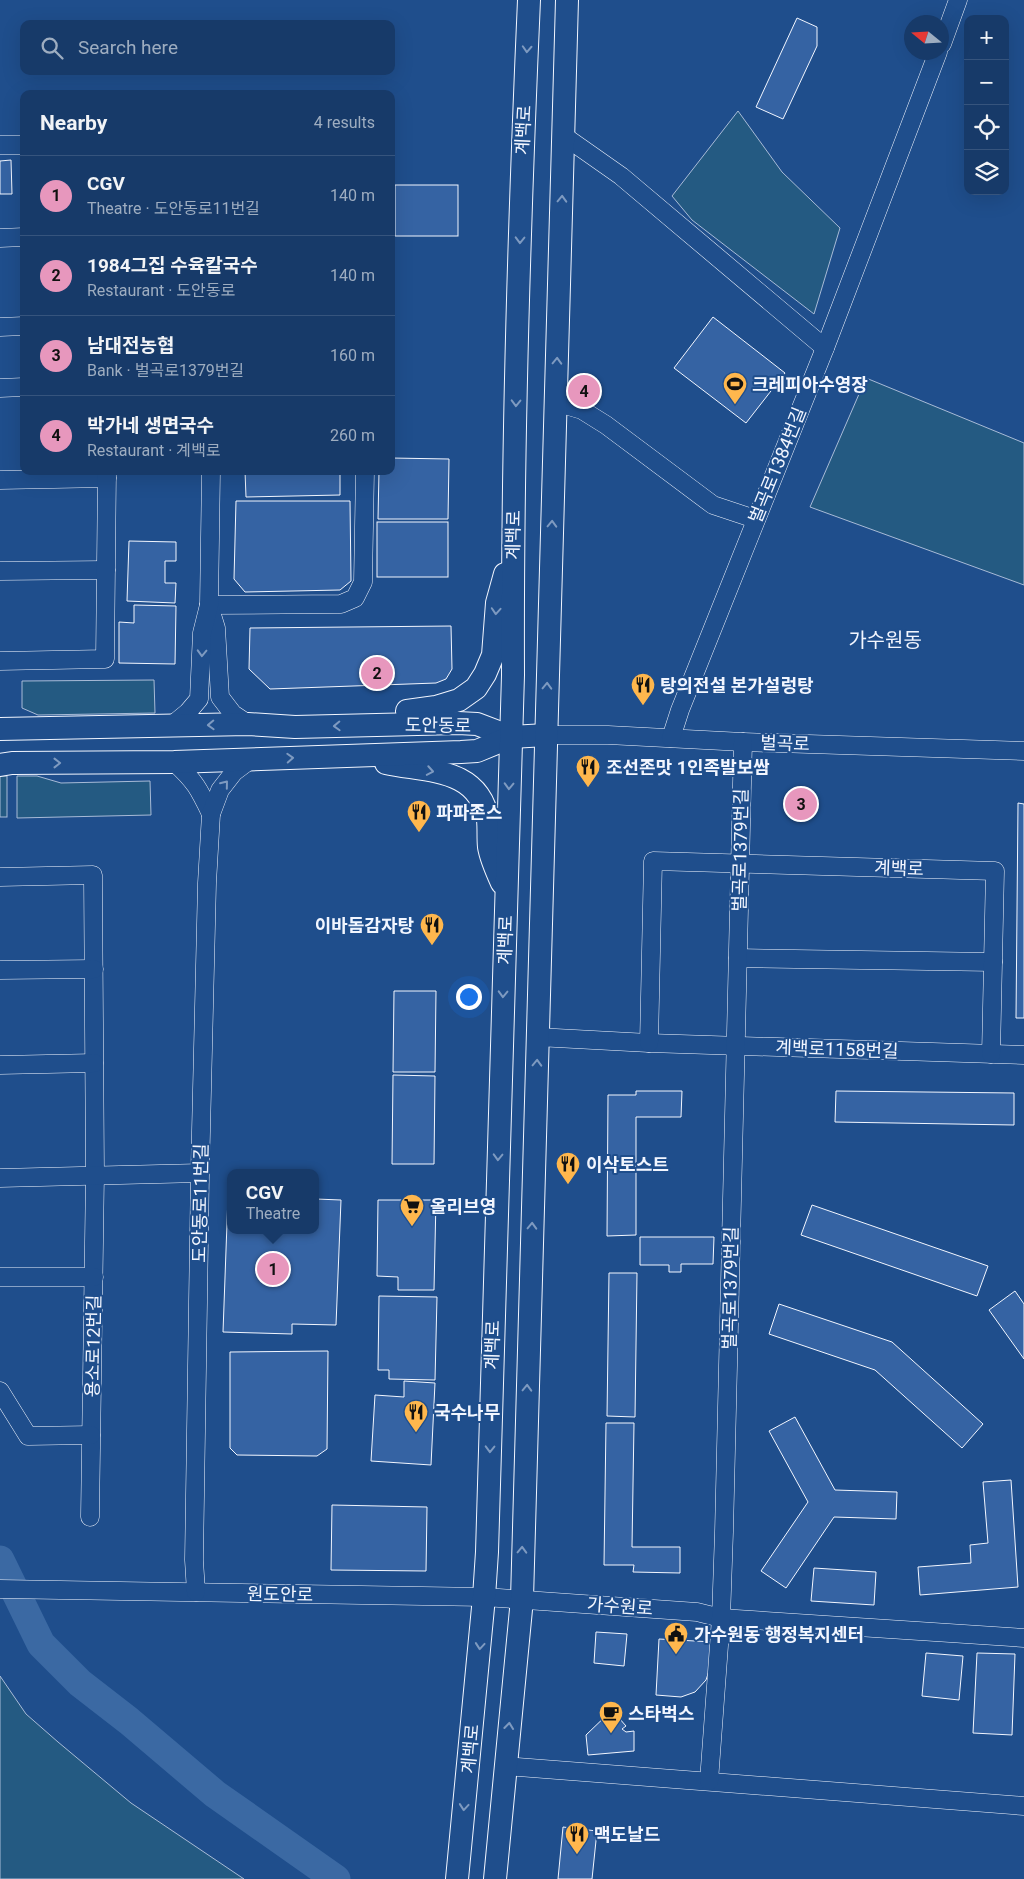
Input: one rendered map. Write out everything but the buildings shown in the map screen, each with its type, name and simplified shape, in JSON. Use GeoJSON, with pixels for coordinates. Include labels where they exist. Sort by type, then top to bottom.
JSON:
{"type":"FeatureCollection","features":[{"type":"Feature","properties":{"kind":"main road","name":"계백로"},"geometry":{"type":"LineString","coordinates":[[458,1879],[484,1597],[513,675],[512,547],[522,156],[529,0]]}},
{"type":"Feature","properties":{"kind":"main road","name":"계백로"},"geometry":{"type":"LineString","coordinates":[[495,1879],[522,1599],[567,0]]}},
{"type":"Feature","properties":{"kind":"main road"},"geometry":{"type":"LineString","coordinates":[[379,724],[406,711],[436,708],[459,700],[476,688],[485,674],[493,655],[497,603],[512,547]]}},
{"type":"Feature","properties":{"kind":"main road","name":"도안동로"},"geometry":{"type":"LineString","coordinates":[[0,729],[248,724],[295,727],[379,724],[477,724],[511,737]]}},
{"type":"Feature","properties":{"kind":"main road"},"geometry":{"type":"LineString","coordinates":[[511,737],[546,735]]}},
{"type":"Feature","properties":{"kind":"main road","name":"도안동로"},"geometry":{"type":"LineString","coordinates":[[0,765],[9,763],[250,760],[477,751],[511,737]]}},
{"type":"Feature","properties":{"kind":"main road"},"geometry":{"type":"LineString","coordinates":[[348,755],[446,774],[465,781],[480,798],[488,819],[490,849],[506,893]]}},
{"type":"Feature","properties":{"kind":"street"},"geometry":{"type":"LineString","coordinates":[[949,25],[958,0]]}},
{"type":"Feature","properties":{"kind":"street","name":"벌곡로1384번길"},"geometry":{"type":"LineString","coordinates":[[671,738],[680,710],[755,518],[825,348],[935,60]]}},
{"type":"Feature","properties":{"kind":"street"},"geometry":{"type":"LineString","coordinates":[[564,136],[621,176],[825,348]]}},
{"type":"Feature","properties":{"kind":"street"},"geometry":{"type":"LineString","coordinates":[[0,145],[20,145]]}},
{"type":"Feature","properties":{"kind":"street"},"geometry":{"type":"LineString","coordinates":[[0,238],[20,237]]}},
{"type":"Feature","properties":{"kind":"street"},"geometry":{"type":"LineString","coordinates":[[0,326],[20,326]]}},
{"type":"Feature","properties":{"kind":"street"},"geometry":{"type":"LineString","coordinates":[[0,388],[20,387]]}},
{"type":"Feature","properties":{"kind":"street"},"geometry":{"type":"LineString","coordinates":[[555,402],[582,410],[606,425],[713,505],[755,518]]}},
{"type":"Feature","properties":{"kind":"street"},"geometry":{"type":"LineString","coordinates":[[0,480],[107,475],[105,659],[0,661]]}},
{"type":"Feature","properties":{"kind":"street"},"geometry":{"type":"LineString","coordinates":[[172,726],[199,699],[202,633],[209,605],[211,475]]}},
{"type":"Feature","properties":{"kind":"street"},"geometry":{"type":"LineString","coordinates":[[209,605],[341,604],[355,598],[363,582],[365,475]]}},
{"type":"Feature","properties":{"kind":"street"},"geometry":{"type":"LineString","coordinates":[[0,571],[106,570]]}},
{"type":"Feature","properties":{"kind":"street"},"geometry":{"type":"LineString","coordinates":[[209,605],[216,628],[220,697],[233,714],[248,724]]}},
{"type":"Feature","properties":{"kind":"street","name":"벌곡로"},"geometry":{"type":"LineString","coordinates":[[546,735],[608,735],[743,742],[1024,751]]}},
{"type":"Feature","properties":{"kind":"street","name":"벌곡로1379번길"},"geometry":{"type":"LineString","coordinates":[[709,1781],[721,1618],[743,742]]}},
{"type":"Feature","properties":{"kind":"street"},"geometry":{"type":"LineString","coordinates":[[211,814],[220,790],[234,772],[250,760]]}},
{"type":"Feature","properties":{"kind":"street"},"geometry":{"type":"LineString","coordinates":[[174,762],[190,776],[199,788],[211,814]]}},
{"type":"Feature","properties":{"kind":"street","name":"도안동로11번길"},"geometry":{"type":"LineString","coordinates":[[196,1592],[194,1560],[200,1173],[207,883],[211,814]]}},
{"type":"Feature","properties":{"kind":"street","name":"계백로"},"geometry":{"type":"LineString","coordinates":[[649,1043],[653,861],[740,862],[996,871],[993,962]]}},
{"type":"Feature","properties":{"kind":"street","name":"용소로12번길"},"geometry":{"type":"LineString","coordinates":[[0,877],[93,875],[96,1174],[90,1517]]}},
{"type":"Feature","properties":{"kind":"street"},"geometry":{"type":"LineString","coordinates":[[738,958],[993,962],[991,1054]]}},
{"type":"Feature","properties":{"kind":"street"},"geometry":{"type":"LineString","coordinates":[[0,970],[94,969]]}},
{"type":"Feature","properties":{"kind":"street","name":"계백로1158번길"},"geometry":{"type":"LineString","coordinates":[[537,1037],[649,1043],[1024,1055]]}},
{"type":"Feature","properties":{"kind":"street"},"geometry":{"type":"LineString","coordinates":[[0,1065],[94,1063]]}},
{"type":"Feature","properties":{"kind":"street"},"geometry":{"type":"LineString","coordinates":[[0,1178],[96,1174],[200,1173]]}},
{"type":"Feature","properties":{"kind":"street"},"geometry":{"type":"LineString","coordinates":[[0,1277],[94,1277]]}},
{"type":"Feature","properties":{"kind":"street"},"geometry":{"type":"LineString","coordinates":[[0,1391],[28,1436],[91,1435]]}},
{"type":"Feature","properties":{"kind":"street","name":"원도안로"},"geometry":{"type":"LineString","coordinates":[[0,1589],[484,1597]]}},
{"type":"Feature","properties":{"kind":"street","name":"가수원로"},"geometry":{"type":"LineString","coordinates":[[484,1597],[697,1612],[721,1618],[1024,1638]]}},
{"type":"Feature","properties":{"kind":"street"},"geometry":{"type":"LineString","coordinates":[[506,1766],[1024,1806]]}},
{"type":"Feature","properties":{"kind":"shaded area"},"geometry":{"type":"Polygon","coordinates":[[[738,111],[782,172],[840,228],[814,314],[692,220],[672,196],[738,111]]]}},
{"type":"Feature","properties":{"kind":"shaded area"},"geometry":{"type":"Polygon","coordinates":[[[866,378],[1024,443],[1024,585],[810,507],[866,378]]]}},
{"type":"Feature","properties":{"kind":"shaded area"},"geometry":{"type":"Polygon","coordinates":[[[154,680],[155,713],[38,715],[22,708],[22,681],[154,680]]]}},
{"type":"Feature","properties":{"kind":"shaded area"},"geometry":{"type":"Polygon","coordinates":[[[0,776],[7,776],[7,817],[0,817],[0,776]]]}},
{"type":"Feature","properties":{"kind":"shaded area"},"geometry":{"type":"Polygon","coordinates":[[[17,776],[37,776],[61,783],[150,781],[151,815],[17,818],[17,776]]]}},
{"type":"Feature","properties":{"kind":"shaded area"},"geometry":{"type":"Polygon","coordinates":[[[0,1676],[26,1714],[131,1803],[244,1879],[0,1879],[0,1676]]]}},
{"type":"Feature","properties":{"kind":"waterway"},"geometry":{"type":"LineString","coordinates":[[0,1560],[41,1644],[80,1683],[129,1721],[215,1794],[336,1879]]}},
{"type":"Feature","properties":{"kind":"place","name":"박가네 생면국수"},"geometry":{"type":"Point","coordinates":[584,391]}},
{"type":"Feature","properties":{"kind":"place","name":"크레피아수영장"},"geometry":{"type":"Point","coordinates":[735,405]}},
{"type":"Feature","properties":{"kind":"place","name":"1984그집 수육칼국수"},"geometry":{"type":"Point","coordinates":[377,673]}},
{"type":"Feature","properties":{"kind":"place","name":"탕의전설 본가설렁탕"},"geometry":{"type":"Point","coordinates":[643,706]}},
{"type":"Feature","properties":{"kind":"place","name":"조선존맛 1인족발보쌈"},"geometry":{"type":"Point","coordinates":[588,788]}},
{"type":"Feature","properties":{"kind":"place","name":"남대전농협"},"geometry":{"type":"Point","coordinates":[801,804]}},
{"type":"Feature","properties":{"kind":"place","name":"파파존스"},"geometry":{"type":"Point","coordinates":[419,833]}},
{"type":"Feature","properties":{"kind":"place","name":"이바돔감자탕"},"geometry":{"type":"Point","coordinates":[432,946]}},
{"type":"Feature","properties":{"kind":"place","name":"이삭토스트"},"geometry":{"type":"Point","coordinates":[568,1185]}},
{"type":"Feature","properties":{"kind":"place","name":"올리브영"},"geometry":{"type":"Point","coordinates":[412,1227]}},
{"type":"Feature","properties":{"kind":"place","name":"CGV"},"geometry":{"type":"Point","coordinates":[273,1269]}},
{"type":"Feature","properties":{"kind":"place","name":"국수나무"},"geometry":{"type":"Point","coordinates":[416,1433]}},
{"type":"Feature","properties":{"kind":"place","name":"가수원동 행정복지센터"},"geometry":{"type":"Point","coordinates":[676,1655]}},
{"type":"Feature","properties":{"kind":"place","name":"스타벅스"},"geometry":{"type":"Point","coordinates":[611,1734]}},
{"type":"Feature","properties":{"kind":"place","name":"맥도날드"},"geometry":{"type":"Point","coordinates":[577,1855]}},
{"type":"Feature","properties":{"kind":"district","name":"가수원동"},"geometry":{"type":"Point","coordinates":[885,640]}}]}
